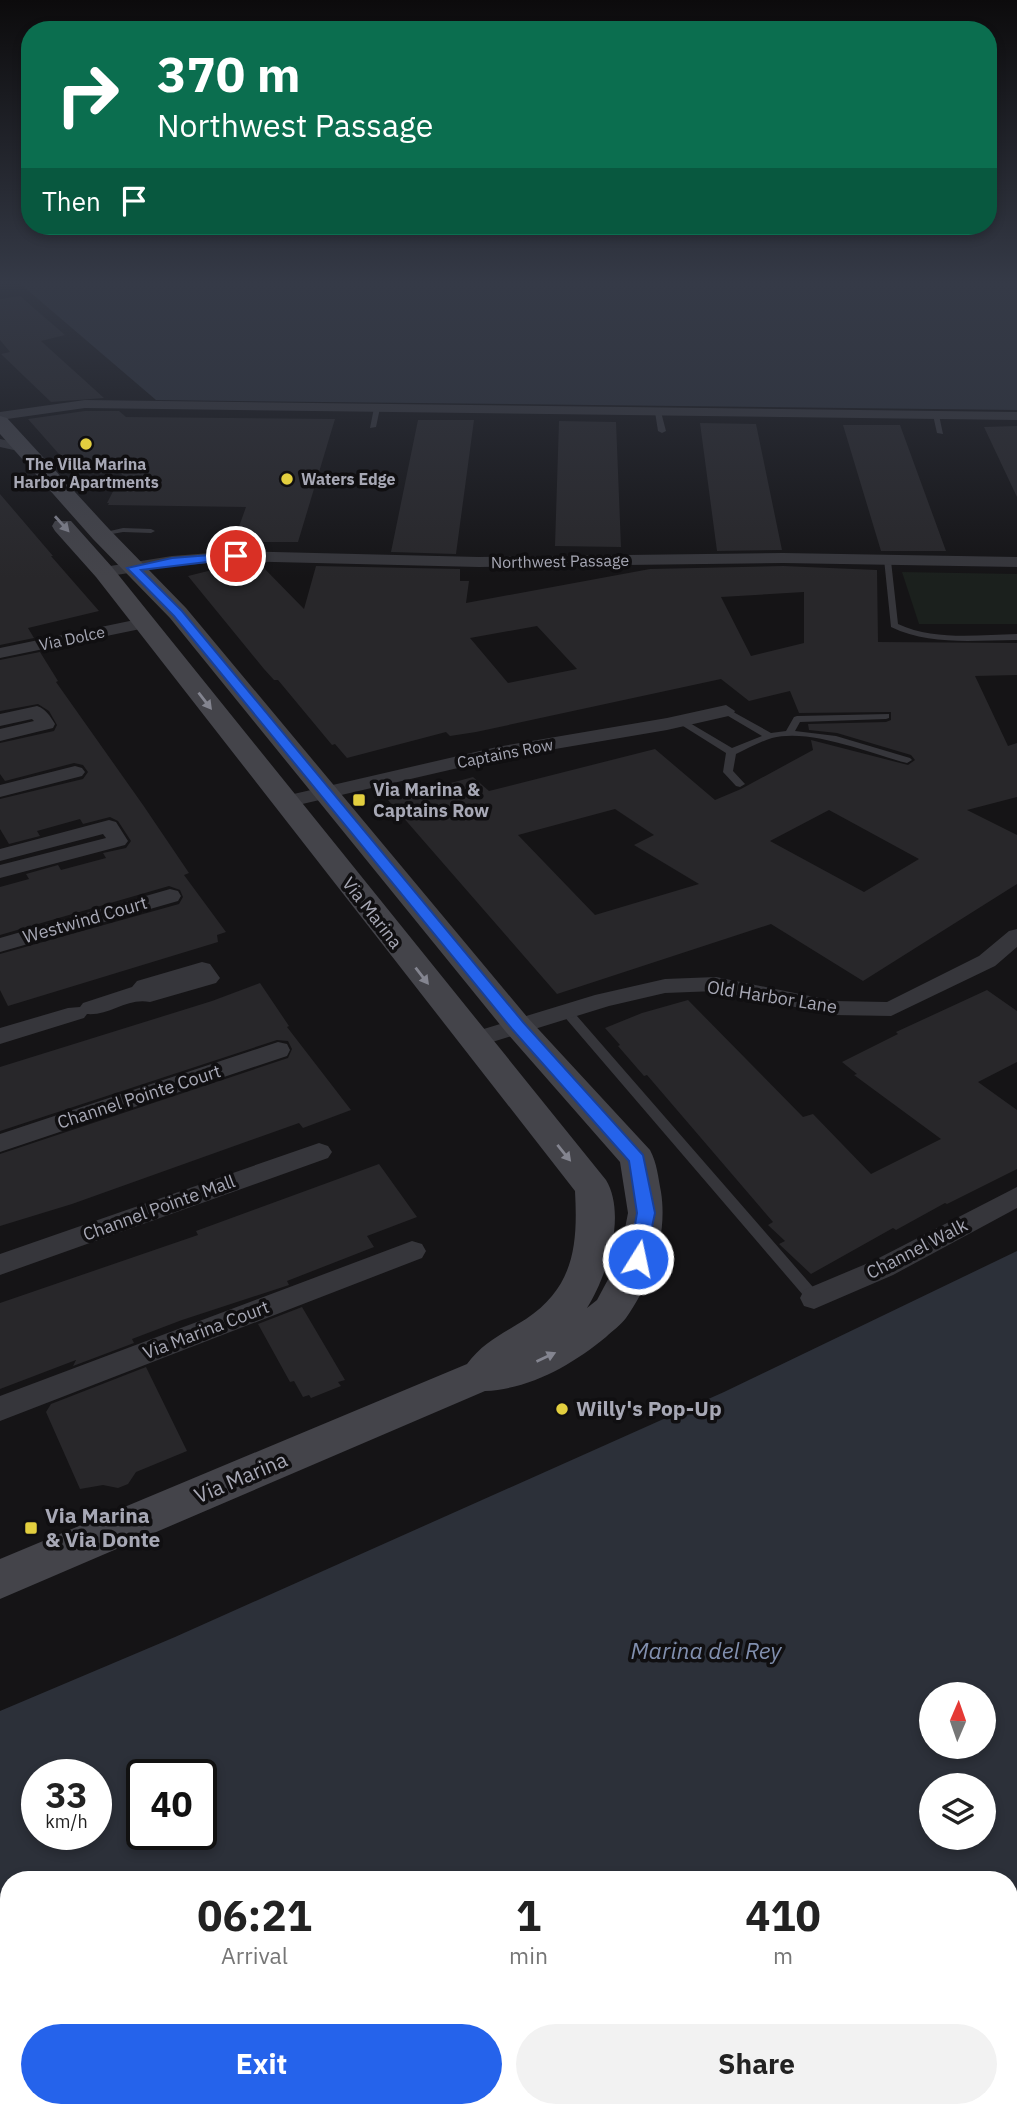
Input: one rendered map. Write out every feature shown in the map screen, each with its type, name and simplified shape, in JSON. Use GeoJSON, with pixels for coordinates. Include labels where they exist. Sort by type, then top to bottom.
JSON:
{"type":"FeatureCollection","features":[{"type":"Feature","properties":{"kind":"street"},"geometry":{"type":"LineString","coordinates":[[0,416],[85,404],[1017,416]]}},
{"type":"Feature","properties":{"kind":"street","name":"Via Marina"},"geometry":{"type":"LineString","coordinates":[[0,422],[11,452],[118,570],[178,613],[517,1026],[637,1159],[646,1213],[638,1259],[611,1310],[568,1346],[506,1374],[481,1375],[3,1568]]}},
{"type":"Feature","properties":{"kind":"street"},"geometry":{"type":"LineString","coordinates":[[0,443],[11,452]]}},
{"type":"Feature","properties":{"kind":"street","name":"Via Marina"},"geometry":{"type":"LineString","coordinates":[[11,452],[101,534],[144,623],[593,1189],[596,1226],[585,1282],[550,1323],[491,1359],[481,1375]]}},
{"type":"Feature","properties":{"kind":"street","name":"Northwest Passage"},"geometry":{"type":"LineString","coordinates":[[118,570],[236,556],[480,562],[783,558],[1017,562]]}},
{"type":"Feature","properties":{"kind":"street","name":"Via Dolce"},"geometry":{"type":"LineString","coordinates":[[0,653],[144,623]]}},
{"type":"Feature","properties":{"kind":"street","name":"Captains Row"},"geometry":{"type":"LineString","coordinates":[[285,802],[497,753],[726,711]]}},
{"type":"Feature","properties":{"kind":"street"},"geometry":{"type":"LineString","coordinates":[[0,720],[37,712],[46,724],[0,735]]}},
{"type":"Feature","properties":{"kind":"street"},"geometry":{"type":"LineString","coordinates":[[0,791],[75,772]]}},
{"type":"Feature","properties":{"kind":"street"},"geometry":{"type":"LineString","coordinates":[[0,855],[109,826],[118,841],[0,872]]}},
{"type":"Feature","properties":{"kind":"street","name":"Westwind Court"},"geometry":{"type":"LineString","coordinates":[[0,945],[170,895]]}},
{"type":"Feature","properties":{"kind":"street","name":"Old Harbor Lane"},"geometry":{"type":"LineString","coordinates":[[473,1040],[566,1011],[665,986],[716,984],[834,1008],[891,1009],[987,961],[1017,936]]}},
{"type":"Feature","properties":{"kind":"street"},"geometry":{"type":"LineString","coordinates":[[0,1036],[140,992]]}},
{"type":"Feature","properties":{"kind":"street","name":"Channel Pointe Court"},"geometry":{"type":"LineString","coordinates":[[0,1143],[278,1050]]}},
{"type":"Feature","properties":{"kind":"street","name":"Channel Pointe Mall"},"geometry":{"type":"LineString","coordinates":[[0,1265],[319,1152]]}},
{"type":"Feature","properties":{"kind":"street","name":"Channel Walk"},"geometry":{"type":"LineString","coordinates":[[814,1298],[883,1268],[1017,1196]]}},
{"type":"Feature","properties":{"kind":"street","name":"Via Marina Court"},"geometry":{"type":"LineString","coordinates":[[0,1409],[412,1251]]}},
{"type":"Feature","properties":{"kind":"lane"},"geometry":{"type":"LineString","coordinates":[[372,427],[377,408]]}},
{"type":"Feature","properties":{"kind":"lane"},"geometry":{"type":"LineString","coordinates":[[658,412],[662,431]]}},
{"type":"Feature","properties":{"kind":"lane"},"geometry":{"type":"LineString","coordinates":[[936,415],[941,433]]}},
{"type":"Feature","properties":{"kind":"lane"},"geometry":{"type":"LineString","coordinates":[[101,534],[122,530],[151,530]]}},
{"type":"Feature","properties":{"kind":"lane"},"geometry":{"type":"LineString","coordinates":[[887,561],[894,625],[901,629],[946,637],[1017,637]]}},
{"type":"Feature","properties":{"kind":"lane"},"geometry":{"type":"LineString","coordinates":[[726,711],[769,736]]}},
{"type":"Feature","properties":{"kind":"lane"},"geometry":{"type":"LineString","coordinates":[[789,733],[797,719],[886,716]]}},
{"type":"Feature","properties":{"kind":"lane"},"geometry":{"type":"LineString","coordinates":[[680,721],[730,752]]}},
{"type":"Feature","properties":{"kind":"lane"},"geometry":{"type":"LineString","coordinates":[[730,752],[769,736],[789,733],[836,739],[907,760]]}},
{"type":"Feature","properties":{"kind":"lane"},"geometry":{"type":"LineString","coordinates":[[730,752],[728,772],[740,784]]}},
{"type":"Feature","properties":{"kind":"lane"},"geometry":{"type":"LineString","coordinates":[[566,1011],[814,1298]]}},
{"type":"Feature","properties":{"kind":"shaded area"},"geometry":{"type":"Polygon","coordinates":[[[902,572],[1017,574],[1017,624],[919,624],[902,572]]]}},
{"type":"Feature","properties":{"kind":"water"},"geometry":{"type":"Polygon","coordinates":[[[132,380],[1017,380],[1017,410],[156,400],[132,380]]]}},
{"type":"Feature","properties":{"kind":"water","name":"Marina del Rey"},"geometry":{"type":"Polygon","coordinates":[[[1017,1251],[1017,1871],[0,1871],[0,1711],[175,1637],[724,1392],[1017,1251]]]}},
{"type":"Feature","properties":{"kind":"building"},"geometry":{"type":"Polygon","coordinates":[[[28,380],[84,380],[104,398],[51,402],[28,380]]]}},
{"type":"Feature","properties":{"kind":"building"},"geometry":{"type":"Polygon","coordinates":[[[85,411],[119,411],[126,417],[335,419],[298,542],[238,542],[245,549],[231,549],[246,507],[108,505],[122,474],[82,473],[58,453],[28,419],[85,411]]]}},
{"type":"Feature","properties":{"kind":"building","name":"Waters Edge"},"geometry":{"type":"Polygon","coordinates":[[[418,420],[474,420],[456,554],[391,552],[418,420]]]}},
{"type":"Feature","properties":{"kind":"building"},"geometry":{"type":"Polygon","coordinates":[[[559,421],[616,422],[621,547],[555,546],[559,421]]]}},
{"type":"Feature","properties":{"kind":"building"},"geometry":{"type":"Polygon","coordinates":[[[700,423],[756,424],[782,550],[717,551],[700,423]]]}},
{"type":"Feature","properties":{"kind":"building"},"geometry":{"type":"Polygon","coordinates":[[[843,425],[900,425],[946,551],[881,551],[843,425]]]}},
{"type":"Feature","properties":{"kind":"building"},"geometry":{"type":"Polygon","coordinates":[[[1017,426],[1017,497],[984,427],[1017,426]]]}},
{"type":"Feature","properties":{"kind":"building"},"geometry":{"type":"Polygon","coordinates":[[[0,494],[99,611],[28,628],[34,638],[0,645],[0,494]]]}},
{"type":"Feature","properties":{"kind":"building"},"geometry":{"type":"Polygon","coordinates":[[[225,564],[260,564],[304,609],[316,566],[460,569],[460,581],[469,581],[466,603],[650,569],[783,566],[877,570],[878,642],[1017,643],[1017,675],[975,676],[1008,746],[1017,743],[1017,797],[967,810],[1017,835],[1017,884],[863,981],[771,924],[557,994],[388,800],[473,777],[489,791],[655,749],[715,800],[813,750],[811,740],[908,765],[915,760],[911,755],[837,733],[809,730],[808,724],[886,722],[891,720],[891,712],[799,713],[790,691],[749,701],[721,679],[476,732],[450,736],[446,732],[347,758],[335,744],[332,745],[278,680],[274,680],[264,669],[188,576],[224,567],[225,564]],[[804,592],[721,597],[751,656],[804,643],[804,592]],[[537,626],[470,638],[508,683],[577,669],[537,626]],[[615,809],[518,835],[595,915],[699,884],[634,845],[654,835],[615,809]],[[829,810],[770,841],[864,892],[919,859],[829,810]]]}},
{"type":"Feature","properties":{"kind":"building"},"geometry":{"type":"Polygon","coordinates":[[[40,652],[58,681],[56,682],[189,873],[184,875],[226,932],[217,935],[218,942],[8,1006],[0,990],[0,954],[179,904],[183,897],[180,890],[169,886],[0,935],[0,887],[29,879],[26,874],[58,865],[61,870],[106,858],[103,853],[126,848],[131,841],[118,821],[110,817],[83,824],[80,819],[37,831],[40,836],[9,844],[0,829],[0,799],[83,779],[88,772],[83,765],[74,763],[5,781],[0,774],[0,743],[54,731],[57,725],[49,711],[38,704],[0,711],[0,660],[40,652]]]}},
{"type":"Feature","properties":{"kind":"building"},"geometry":{"type":"Polygon","coordinates":[[[260,983],[289,1026],[287,1027],[351,1110],[303,1128],[299,1123],[72,1204],[0,1226],[0,1154],[288,1058],[292,1049],[288,1041],[277,1040],[0,1131],[0,1067],[212,1001],[260,983]]]}},
{"type":"Feature","properties":{"kind":"building"},"geometry":{"type":"Polygon","coordinates":[[[987,990],[1017,1011],[1017,1062],[978,1082],[1017,1110],[1017,1169],[896,1230],[893,1228],[811,1274],[779,1244],[785,1241],[768,1225],[773,1222],[605,1028],[642,1013],[688,1000],[803,1117],[813,1114],[871,1174],[941,1139],[854,1075],[857,1074],[842,1062],[898,1034],[896,1032],[987,990]]]}},
{"type":"Feature","properties":{"kind":"building"},"geometry":{"type":"Polygon","coordinates":[[[379,1164],[417,1217],[367,1236],[374,1247],[287,1281],[289,1285],[182,1320],[132,1339],[134,1343],[73,1366],[76,1360],[0,1389],[0,1303],[198,1235],[196,1231],[379,1164]]]}},
{"type":"Feature","properties":{"kind":"building"},"geometry":{"type":"Polygon","coordinates":[[[302,1307],[345,1380],[338,1382],[341,1386],[311,1398],[309,1395],[303,1397],[294,1381],[290,1382],[258,1324],[302,1307]]]}},
{"type":"Feature","properties":{"kind":"building"},"geometry":{"type":"Polygon","coordinates":[[[146,1367],[187,1451],[136,1472],[128,1484],[118,1488],[103,1485],[80,1489],[46,1412],[51,1404],[146,1367]]]}},
{"type":"Feature","properties":{"kind":"place","name":"The Villa Marina Harbor Apartments"},"geometry":{"type":"Point","coordinates":[86,444]}},
{"type":"Feature","properties":{"kind":"place","name":"Waters Edge"},"geometry":{"type":"Point","coordinates":[287,479]}},
{"type":"Feature","properties":{"kind":"place","name":"Via Marina & Captains Row"},"geometry":{"type":"Point","coordinates":[359,800]}},
{"type":"Feature","properties":{"kind":"place","name":"Willy's Pop-Up"},"geometry":{"type":"Point","coordinates":[562,1409]}},
{"type":"Feature","properties":{"kind":"place","name":"Via Marina & Via Donte"},"geometry":{"type":"Point","coordinates":[31,1528]}},
{"type":"Feature","properties":{"kind":"route"},"geometry":{"type":"LineString","coordinates":[[236,556],[172,561],[133,568],[178,613],[517,1026],[637,1159],[646,1213],[638,1259]]}}]}
